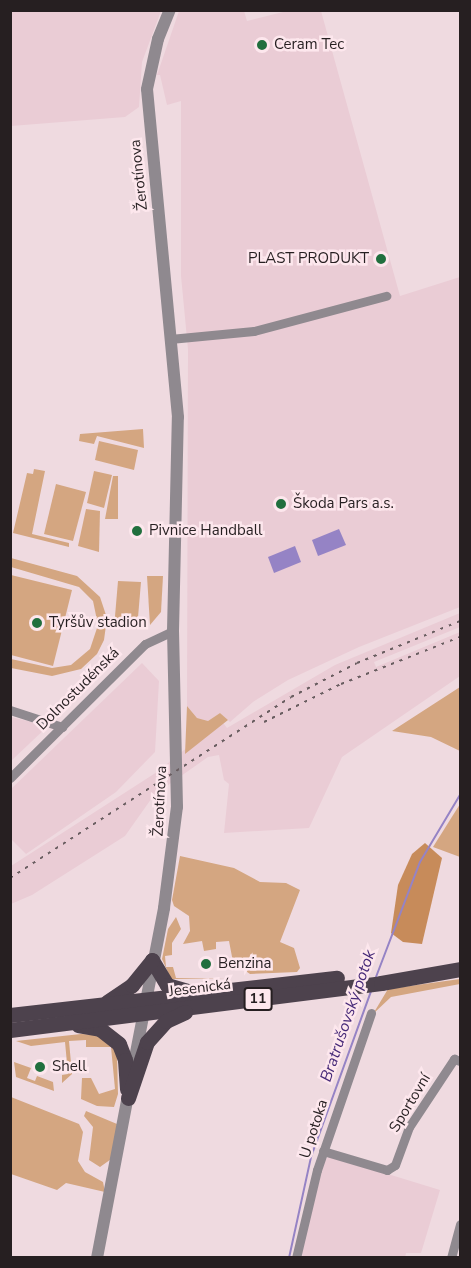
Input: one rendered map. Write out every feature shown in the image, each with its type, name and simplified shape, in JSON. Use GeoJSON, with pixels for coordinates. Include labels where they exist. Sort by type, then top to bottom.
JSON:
{"type":"FeatureCollection","features":[{"type":"Feature","properties":{"kind":"main road"},"geometry":{"type":"LineString","coordinates":[[101,1006],[132,985],[152,960],[167,985],[203,1000]]}},
{"type":"Feature","properties":{"kind":"main road","name":"Jesenická"},"geometry":{"type":"LineString","coordinates":[[10,1030],[144,1007],[460,969]]}},
{"type":"Feature","properties":{"kind":"main road"},"geometry":{"type":"LineString","coordinates":[[128,1098],[141,1054],[154,1034],[166,1021],[203,1000]]}},
{"type":"Feature","properties":{"kind":"main road","name":"Jesenická"},"geometry":{"type":"LineString","coordinates":[[10,1015],[101,1006],[144,1007]]}},
{"type":"Feature","properties":{"kind":"main road"},"geometry":{"type":"LineString","coordinates":[[60,1023],[100,1029],[114,1038],[125,1060],[128,1098]]}},
{"type":"Feature","properties":{"kind":"street","name":"Žerotínova"},"geometry":{"type":"LineString","coordinates":[[97,1257],[152,960],[164,908],[177,807],[173,631],[178,417],[147,89],[158,39],[170,10]]}},
{"type":"Feature","properties":{"kind":"street"},"geometry":{"type":"LineString","coordinates":[[170,339],[254,331],[386,296]]}},
{"type":"Feature","properties":{"kind":"street","name":"Dolnostudénská"},"geometry":{"type":"LineString","coordinates":[[10,778],[145,644],[173,631]]}},
{"type":"Feature","properties":{"kind":"street"},"geometry":{"type":"LineString","coordinates":[[10,710],[62,727]]}},
{"type":"Feature","properties":{"kind":"street","name":"U potoka"},"geometry":{"type":"LineString","coordinates":[[296,1257],[323,1150],[371,1013]]}},
{"type":"Feature","properties":{"kind":"street","name":"Sportovní"},"geometry":{"type":"LineString","coordinates":[[323,1150],[387,1170],[395,1165],[409,1127],[454,1059],[460,1061]]}},
{"type":"Feature","properties":{"kind":"street"},"geometry":{"type":"LineString","coordinates":[[451,1257],[460,1224]]}},
{"type":"Feature","properties":{"kind":"shaded area"},"geometry":{"type":"Polygon","coordinates":[[[11,11],[161,11],[142,62],[139,107],[125,117],[11,126],[11,11]]]}},
{"type":"Feature","properties":{"kind":"shaded area"},"geometry":{"type":"Polygon","coordinates":[[[179,11],[244,11],[247,21],[287,11],[321,11],[400,296],[460,277],[460,607],[359,647],[288,680],[253,702],[230,722],[220,713],[208,721],[197,718],[187,706],[188,349],[181,276],[181,101],[167,105],[160,75],[157,75],[179,11]]]}},
{"type":"Feature","properties":{"kind":"shaded area"},"geometry":{"type":"Polygon","coordinates":[[[143,429],[144,448],[97,436],[94,444],[79,441],[80,434],[143,429]]]}},
{"type":"Feature","properties":{"kind":"shaded area"},"geometry":{"type":"Polygon","coordinates":[[[99,441],[138,450],[134,470],[95,460],[99,441]]]}},
{"type":"Feature","properties":{"kind":"shaded area"},"geometry":{"type":"Polygon","coordinates":[[[34,469],[45,471],[32,534],[69,543],[69,547],[13,533],[27,473],[33,474],[34,469]]]}},
{"type":"Feature","properties":{"kind":"shaded area"},"geometry":{"type":"Polygon","coordinates":[[[94,471],[112,475],[104,508],[87,503],[94,471]]]}},
{"type":"Feature","properties":{"kind":"shaded area"},"geometry":{"type":"Polygon","coordinates":[[[113,476],[118,476],[118,519],[105,519],[113,476]]]}},
{"type":"Feature","properties":{"kind":"shaded area"},"geometry":{"type":"Polygon","coordinates":[[[56,484],[86,492],[73,541],[44,534],[56,484]]]}},
{"type":"Feature","properties":{"kind":"shaded area"},"geometry":{"type":"Polygon","coordinates":[[[86,509],[100,511],[99,552],[78,546],[86,509]]]}},
{"type":"Feature","properties":{"kind":"shaded area"},"geometry":{"type":"Polygon","coordinates":[[[339,529],[346,545],[318,556],[312,540],[339,529]]]}},
{"type":"Feature","properties":{"kind":"shaded area"},"geometry":{"type":"Polygon","coordinates":[[[295,546],[301,562],[274,573],[268,557],[295,546]]]}},
{"type":"Feature","properties":{"kind":"shaded area"},"geometry":{"type":"Polygon","coordinates":[[[11,558],[77,576],[100,597],[107,618],[104,640],[97,654],[81,669],[52,676],[11,668],[11,659],[52,668],[71,665],[90,649],[98,625],[93,601],[79,587],[11,567],[11,558]]]}},
{"type":"Feature","properties":{"kind":"shaded area","name":"Tyršův stadion"},"geometry":{"type":"Polygon","coordinates":[[[11,575],[72,590],[53,666],[11,655],[11,575]]]}},
{"type":"Feature","properties":{"kind":"shaded area"},"geometry":{"type":"Polygon","coordinates":[[[147,576],[163,576],[161,612],[150,625],[147,576]]]}},
{"type":"Feature","properties":{"kind":"shaded area"},"geometry":{"type":"Polygon","coordinates":[[[118,581],[141,582],[137,629],[114,628],[118,581]]]}},
{"type":"Feature","properties":{"kind":"shaded area"},"geometry":{"type":"Polygon","coordinates":[[[460,613],[460,627],[374,662],[376,667],[460,632],[460,676],[342,757],[309,828],[224,833],[229,784],[224,780],[219,755],[208,757],[154,795],[125,836],[32,895],[11,904],[11,866],[157,772],[221,720],[227,728],[335,665],[460,613]]]}},
{"type":"Feature","properties":{"kind":"shaded area"},"geometry":{"type":"Polygon","coordinates":[[[142,663],[159,681],[155,752],[116,792],[26,854],[11,839],[11,789],[142,663]]]}},
{"type":"Feature","properties":{"kind":"shaded area"},"geometry":{"type":"Polygon","coordinates":[[[460,687],[460,751],[431,737],[392,731],[460,687]]]}},
{"type":"Feature","properties":{"kind":"shaded area"},"geometry":{"type":"Polygon","coordinates":[[[187,706],[197,718],[208,721],[220,713],[228,720],[185,754],[187,706]]]}},
{"type":"Feature","properties":{"kind":"shaded area"},"geometry":{"type":"Polygon","coordinates":[[[11,717],[48,726],[11,761],[11,717]]]}},
{"type":"Feature","properties":{"kind":"shaded area"},"geometry":{"type":"Polygon","coordinates":[[[460,804],[460,857],[433,847],[460,804]]]}},
{"type":"Feature","properties":{"kind":"shaded area"},"geometry":{"type":"Polygon","coordinates":[[[425,843],[442,858],[422,944],[403,942],[391,933],[398,885],[412,854],[425,843]]]}},
{"type":"Feature","properties":{"kind":"shaded area"},"geometry":{"type":"Polygon","coordinates":[[[180,856],[234,868],[260,882],[286,883],[300,890],[280,942],[294,948],[300,968],[297,972],[250,974],[233,962],[229,941],[216,942],[216,949],[204,951],[202,941],[183,944],[190,931],[189,916],[174,906],[172,900],[180,856]]]}},
{"type":"Feature","properties":{"kind":"shaded area"},"geometry":{"type":"Polygon","coordinates":[[[176,917],[181,929],[172,943],[172,955],[165,956],[166,967],[173,967],[176,978],[226,979],[171,979],[162,959],[168,929],[176,917]]]}},
{"type":"Feature","properties":{"kind":"shaded area"},"geometry":{"type":"Polygon","coordinates":[[[460,979],[460,984],[391,997],[373,1014],[388,989],[460,979]]]}},
{"type":"Feature","properties":{"kind":"shaded area"},"geometry":{"type":"Polygon","coordinates":[[[81,1034],[97,1035],[110,1043],[117,1055],[118,1094],[114,1107],[97,1106],[81,1099],[82,1078],[91,1078],[99,1094],[115,1089],[111,1047],[86,1047],[86,1040],[69,1041],[72,1074],[62,1083],[62,1075],[68,1074],[65,1042],[31,1046],[16,1041],[81,1034]]]}},
{"type":"Feature","properties":{"kind":"shaded area"},"geometry":{"type":"Polygon","coordinates":[[[14,1062],[31,1068],[27,1078],[35,1081],[37,1076],[53,1082],[54,1091],[16,1077],[14,1062]]]}},
{"type":"Feature","properties":{"kind":"shaded area"},"geometry":{"type":"Polygon","coordinates":[[[11,1097],[79,1124],[83,1132],[78,1161],[85,1172],[103,1182],[105,1192],[66,1183],[57,1190],[11,1174],[11,1097]]]}},
{"type":"Feature","properties":{"kind":"shaded area"},"geometry":{"type":"Polygon","coordinates":[[[86,1111],[117,1124],[114,1157],[100,1167],[89,1160],[93,1127],[84,1116],[86,1111]]]}},
{"type":"Feature","properties":{"kind":"shaded area"},"geometry":{"type":"Polygon","coordinates":[[[329,1156],[440,1190],[421,1253],[406,1253],[405,1258],[300,1258],[324,1162],[329,1156]]]}},
{"type":"Feature","properties":{"kind":"waterway","name":"Bratrušovský potok"},"geometry":{"type":"LineString","coordinates":[[376,977],[420,862],[460,795]]}},
{"type":"Feature","properties":{"kind":"waterway","name":"Bratrušovský potok"},"geometry":{"type":"LineString","coordinates":[[289,1258],[311,1157],[371,991]]}},
{"type":"Feature","properties":{"kind":"railway"},"geometry":{"type":"LineString","coordinates":[[10,878],[291,697],[357,663],[460,621]]}},
{"type":"Feature","properties":{"kind":"railway"},"geometry":{"type":"LineString","coordinates":[[264,722],[341,684],[460,637]]}},
{"type":"Feature","properties":{"kind":"place","name":"Ceram Tec"},"geometry":{"type":"Point","coordinates":[262,45]}},
{"type":"Feature","properties":{"kind":"place","name":"PLAST PRODUKT"},"geometry":{"type":"Point","coordinates":[381,259]}},
{"type":"Feature","properties":{"kind":"place","name":"Škoda Pars a.s."},"geometry":{"type":"Point","coordinates":[281,504]}},
{"type":"Feature","properties":{"kind":"place","name":"Pivnice Handball"},"geometry":{"type":"Point","coordinates":[137,531]}},
{"type":"Feature","properties":{"kind":"place","name":"Tyršův stadion"},"geometry":{"type":"Point","coordinates":[37,623]}},
{"type":"Feature","properties":{"kind":"place","name":"Benzina"},"geometry":{"type":"Point","coordinates":[206,964]}},
{"type":"Feature","properties":{"kind":"place","name":"Shell"},"geometry":{"type":"Point","coordinates":[40,1067]}}]}
